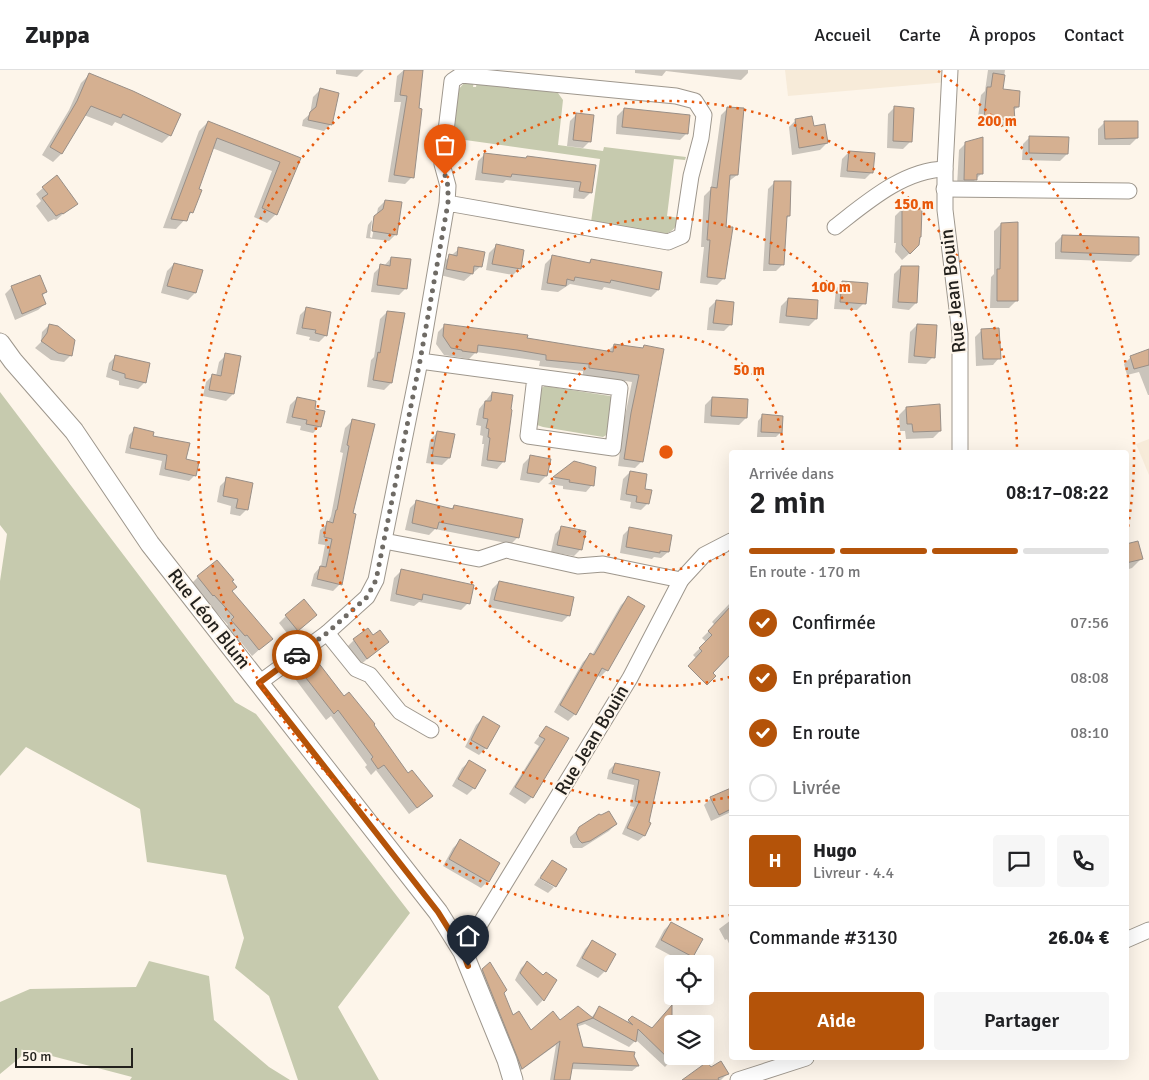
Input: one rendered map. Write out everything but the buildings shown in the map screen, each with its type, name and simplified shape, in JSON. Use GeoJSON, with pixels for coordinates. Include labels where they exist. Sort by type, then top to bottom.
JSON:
{"type":"FeatureCollection","features":[{"type":"Feature","properties":{"kind":"street","name":"Rue Jean Bouin"},"geometry":{"type":"LineString","coordinates":[[950,70],[944,189],[960,334],[960,450]]}},
{"type":"Feature","properties":{"kind":"street"},"geometry":{"type":"LineString","coordinates":[[259,683],[327,633],[367,597],[376,580],[420,361],[448,203],[448,186],[442,164],[452,81],[460,74],[676,96],[695,101],[704,115],[701,138],[691,176],[682,236],[668,242],[448,203]]}},
{"type":"Feature","properties":{"kind":"street"},"geometry":{"type":"LineString","coordinates":[[835,227],[895,184],[932,169],[945,169]]}},
{"type":"Feature","properties":{"kind":"street"},"geometry":{"type":"LineString","coordinates":[[944,189],[1129,191]]}},
{"type":"Feature","properties":{"kind":"street","name":"Rue Léon Blum"},"geometry":{"type":"LineString","coordinates":[[0,343],[13,361],[74,431],[150,544],[438,912],[463,952],[507,1060],[513,1080]]}},
{"type":"Feature","properties":{"kind":"street"},"geometry":{"type":"LineString","coordinates":[[420,361],[620,388],[613,448],[528,436],[535,377]]}},
{"type":"Feature","properties":{"kind":"street"},"geometry":{"type":"LineString","coordinates":[[384,541],[479,559],[506,550],[578,566],[602,564],[681,580]]}},
{"type":"Feature","properties":{"kind":"street","name":"Rue Jean Bouin"},"geometry":{"type":"LineString","coordinates":[[463,952],[630,678],[681,580],[704,555],[729,542]]}},
{"type":"Feature","properties":{"kind":"street"},"geometry":{"type":"LineString","coordinates":[[327,633],[356,669],[370,676],[400,712],[432,730]]}},
{"type":"Feature","properties":{"kind":"street"},"geometry":{"type":"LineString","coordinates":[[1129,939],[1149,930]]}},
{"type":"Feature","properties":{"kind":"street"},"geometry":{"type":"LineString","coordinates":[[738,1080],[800,1060]]}},
{"type":"Feature","properties":{"kind":"shaded area"},"geometry":{"type":"Polygon","coordinates":[[[785,70],[950,70],[948,82],[788,96],[785,70]]]}},
{"type":"Feature","properties":{"kind":"shaded area"},"geometry":{"type":"Polygon","coordinates":[[[1149,439],[1149,475],[1136,444],[1149,439]]]}},
{"type":"Feature","properties":{"kind":"green space"},"geometry":{"type":"Polygon","coordinates":[[[474,81],[473,87],[476,87],[477,81],[558,93],[563,100],[558,145],[603,151],[604,147],[686,157],[685,160],[674,159],[667,216],[679,218],[675,227],[668,233],[661,235],[591,222],[600,159],[451,138],[457,91],[465,82],[474,81]]]}},
{"type":"Feature","properties":{"kind":"green space"},"geometry":{"type":"Polygon","coordinates":[[[545,386],[610,396],[613,399],[608,434],[603,437],[537,425],[535,421],[539,389],[545,386]]]}},
{"type":"Feature","properties":{"kind":"green space"},"geometry":{"type":"Polygon","coordinates":[[[0,392],[235,702],[256,714],[410,913],[338,1007],[379,1080],[298,1080],[269,996],[235,968],[244,938],[226,875],[147,862],[140,809],[26,747],[0,776],[0,581],[7,534],[0,525],[0,392]]]}},
{"type":"Feature","properties":{"kind":"green space"},"geometry":{"type":"Polygon","coordinates":[[[149,961],[209,976],[214,1020],[269,1067],[290,1080],[130,1080],[132,1077],[29,1050],[0,1074],[0,1002],[30,989],[136,987],[149,961]]]}},
{"type":"Feature","properties":{"kind":"way so far"},"geometry":{"type":"LineString","coordinates":[[297,655],[327,633],[367,597],[376,580],[420,361],[448,203],[448,186],[445,175]]}},
{"type":"Feature","properties":{"kind":"route"},"geometry":{"type":"LineString","coordinates":[[297,655],[259,683],[438,912],[463,952],[468,966]]}}]}
